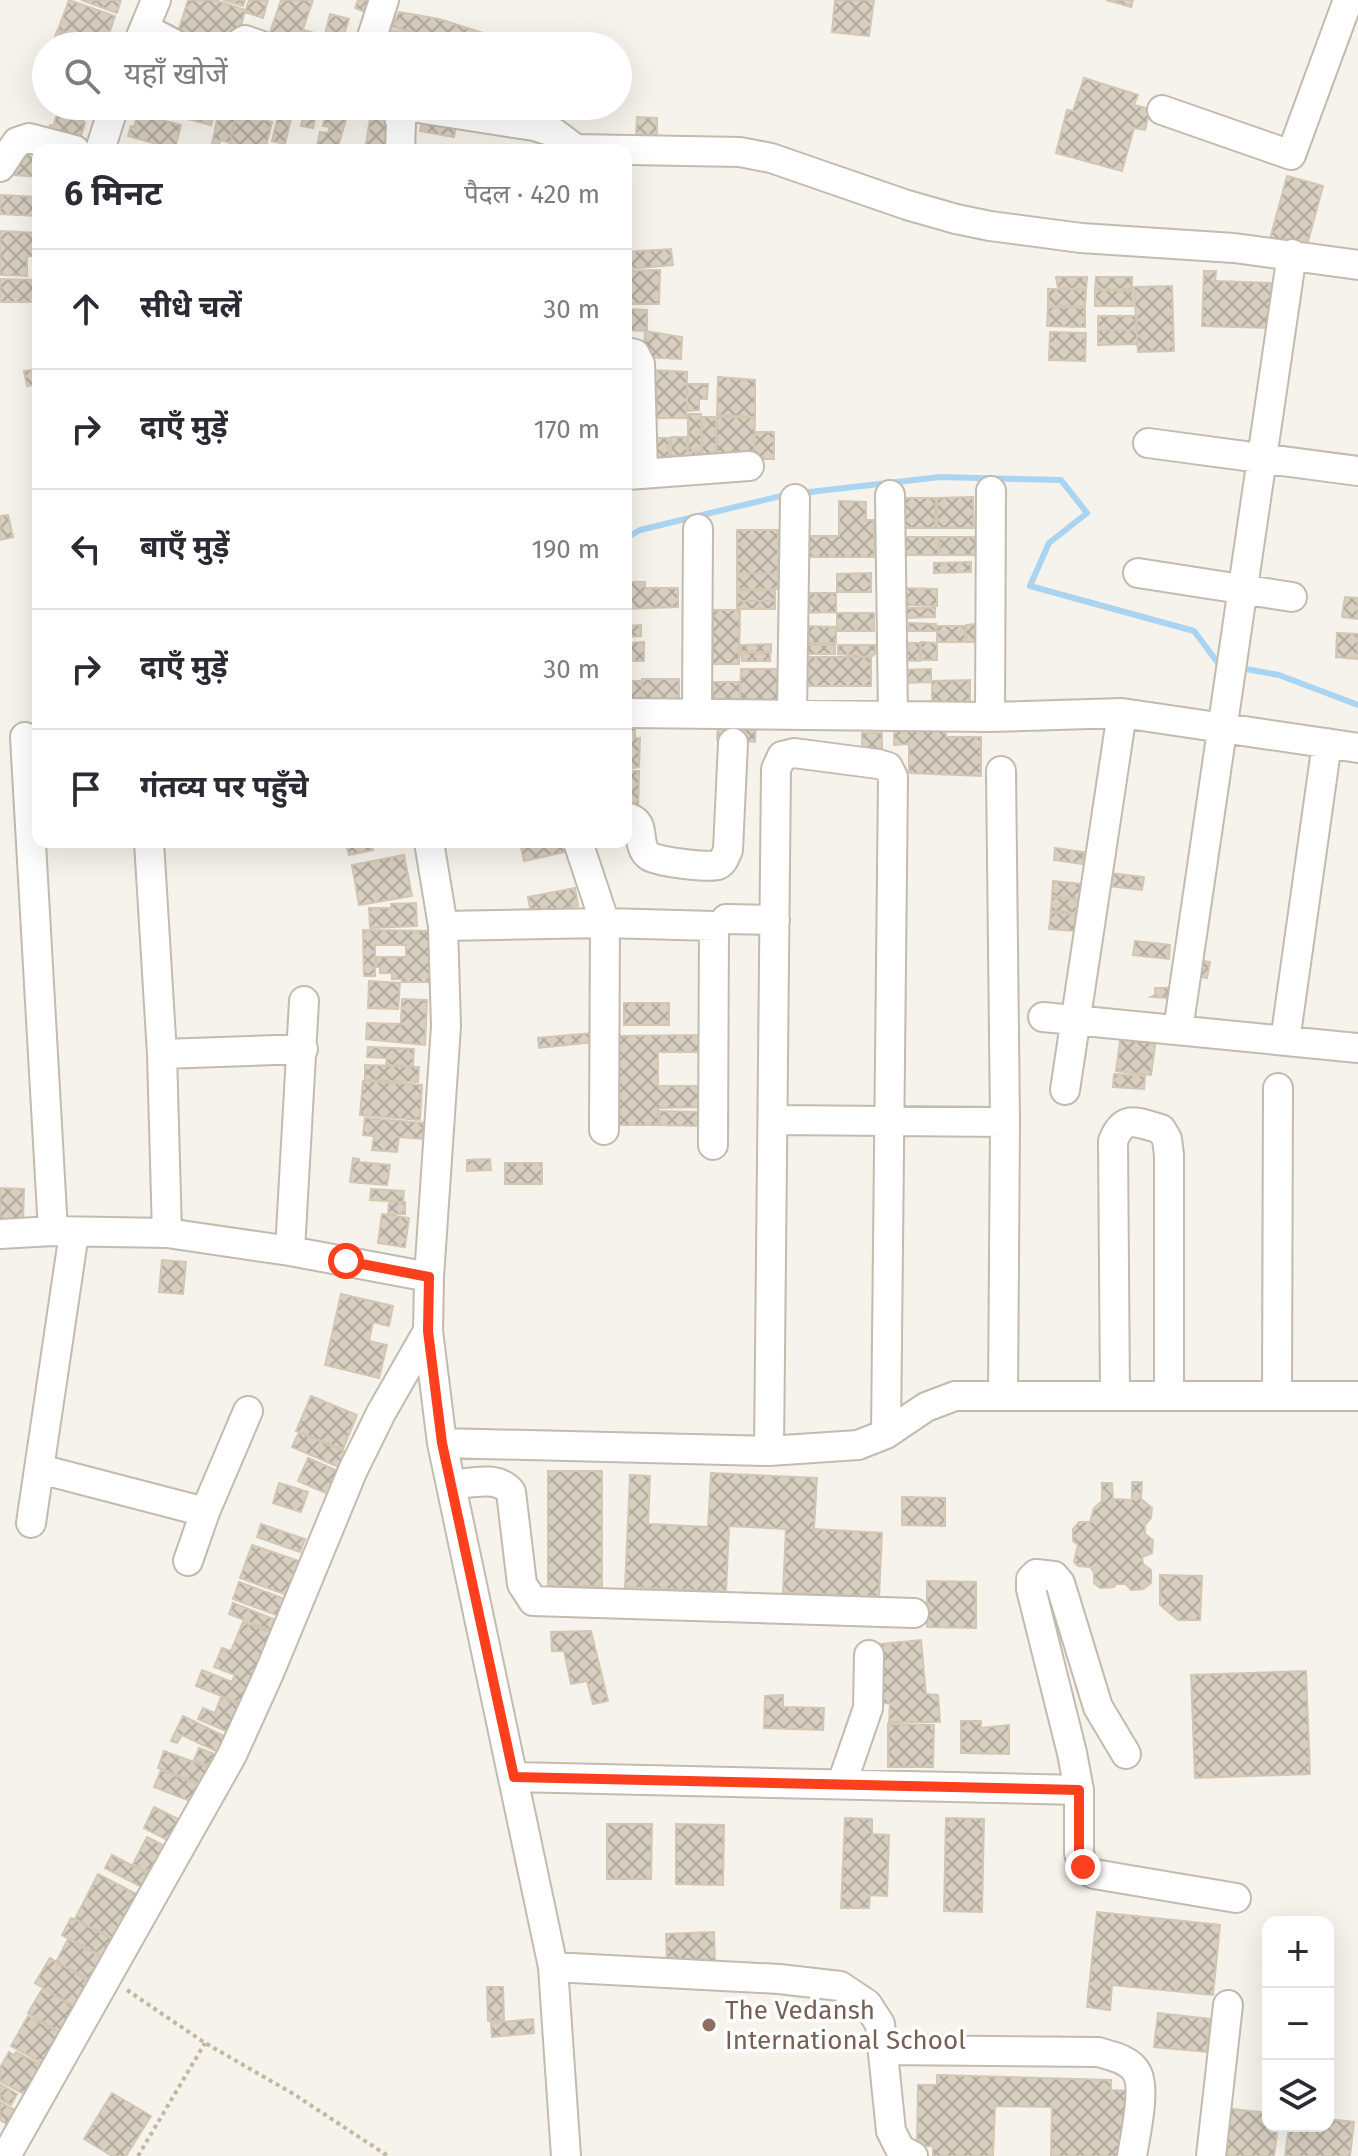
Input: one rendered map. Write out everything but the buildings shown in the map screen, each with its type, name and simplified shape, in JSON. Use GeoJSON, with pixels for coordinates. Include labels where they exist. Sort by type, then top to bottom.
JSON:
{"type":"FeatureCollection","features":[{"type":"Feature","properties":{"kind":"street"},"geometry":{"type":"LineString","coordinates":[[144,32],[156,0]]}},
{"type":"Feature","properties":{"kind":"street"},"geometry":{"type":"LineString","coordinates":[[374,32],[384,0]]}},
{"type":"Feature","properties":{"kind":"street"},"geometry":{"type":"LineString","coordinates":[[1162,110],[1291,155],[1348,0]]}},
{"type":"Feature","properties":{"kind":"street"},"geometry":{"type":"LineString","coordinates":[[102,144],[110,120]]}},
{"type":"Feature","properties":{"kind":"street"},"geometry":{"type":"LineString","coordinates":[[400,120],[400,144]]}},
{"type":"Feature","properties":{"kind":"street"},"geometry":{"type":"LineString","coordinates":[[495,120],[553,132],[568,144]]}},
{"type":"Feature","properties":{"kind":"street"},"geometry":{"type":"LineString","coordinates":[[0,167],[17,142],[29,138],[55,144]]}},
{"type":"Feature","properties":{"kind":"street"},"geometry":{"type":"LineString","coordinates":[[632,151],[740,152],[771,158],[920,208],[990,226],[1081,238],[1292,254],[1358,265]]}},
{"type":"Feature","properties":{"kind":"street"},"geometry":{"type":"LineString","coordinates":[[1178,1030],[1292,254]]}},
{"type":"Feature","properties":{"kind":"street"},"geometry":{"type":"LineString","coordinates":[[632,353],[640,364],[634,474],[749,466]]}},
{"type":"Feature","properties":{"kind":"street"},"geometry":{"type":"LineString","coordinates":[[1148,443],[1358,471]]}},
{"type":"Feature","properties":{"kind":"street"},"geometry":{"type":"LineString","coordinates":[[990,717],[991,491]]}},
{"type":"Feature","properties":{"kind":"street"},"geometry":{"type":"LineString","coordinates":[[890,495],[893,716]]}},
{"type":"Feature","properties":{"kind":"street"},"geometry":{"type":"LineString","coordinates":[[792,714],[795,499]]}},
{"type":"Feature","properties":{"kind":"street"},"geometry":{"type":"LineString","coordinates":[[697,713],[698,529]]}},
{"type":"Feature","properties":{"kind":"street"},"geometry":{"type":"LineString","coordinates":[[1138,573],[1292,597]]}},
{"type":"Feature","properties":{"kind":"street"},"geometry":{"type":"LineString","coordinates":[[632,713],[990,717],[1122,713],[1358,748]]}},
{"type":"Feature","properties":{"kind":"street"},"geometry":{"type":"LineString","coordinates":[[1065,1090],[1122,713]]}},
{"type":"Feature","properties":{"kind":"street"},"geometry":{"type":"LineString","coordinates":[[21,737],[64,1232],[40,1469],[31,1523]]}},
{"type":"Feature","properties":{"kind":"street"},"geometry":{"type":"LineString","coordinates":[[632,818],[639,823],[643,847],[648,856],[715,866],[723,861],[728,850],[733,743]]}},
{"type":"Feature","properties":{"kind":"street"},"geometry":{"type":"LineString","coordinates":[[1285,1041],[1327,743]]}},
{"type":"Feature","properties":{"kind":"street"},"geometry":{"type":"LineString","coordinates":[[769,1451],[776,769],[782,756],[794,753],[888,767],[893,777],[886,1434]]}},
{"type":"Feature","properties":{"kind":"street"},"geometry":{"type":"LineString","coordinates":[[1001,771],[1005,1122],[1003,1396]]}},
{"type":"Feature","properties":{"kind":"street"},"geometry":{"type":"LineString","coordinates":[[149,848],[162,1054],[167,1233]]}},
{"type":"Feature","properties":{"kind":"street"},"geometry":{"type":"LineString","coordinates":[[430,848],[443,926],[446,1026],[428,1331],[442,1443],[553,1967],[566,2156]]}},
{"type":"Feature","properties":{"kind":"street"},"geometry":{"type":"LineString","coordinates":[[580,848],[605,923],[604,1130]]}},
{"type":"Feature","properties":{"kind":"street"},"geometry":{"type":"LineString","coordinates":[[726,919],[775,920]]}},
{"type":"Feature","properties":{"kind":"street"},"geometry":{"type":"LineString","coordinates":[[443,926],[605,923],[714,926],[713,1145]]}},
{"type":"Feature","properties":{"kind":"street"},"geometry":{"type":"LineString","coordinates":[[290,1251],[304,1001]]}},
{"type":"Feature","properties":{"kind":"street"},"geometry":{"type":"LineString","coordinates":[[1043,1017],[1358,1048]]}},
{"type":"Feature","properties":{"kind":"street"},"geometry":{"type":"LineString","coordinates":[[162,1054],[303,1049]]}},
{"type":"Feature","properties":{"kind":"street"},"geometry":{"type":"LineString","coordinates":[[1277,1396],[1278,1088]]}},
{"type":"Feature","properties":{"kind":"street"},"geometry":{"type":"LineString","coordinates":[[774,1120],[1005,1122]]}},
{"type":"Feature","properties":{"kind":"street"},"geometry":{"type":"LineString","coordinates":[[1115,1396],[1113,1141],[1119,1127],[1125,1123],[1139,1123],[1161,1129],[1167,1139],[1169,1155],[1169,1396]]}},
{"type":"Feature","properties":{"kind":"street"},"geometry":{"type":"LineString","coordinates":[[0,1234],[167,1233],[290,1251],[429,1277]]}},
{"type":"Feature","properties":{"kind":"street"},"geometry":{"type":"LineString","coordinates":[[6,2156],[232,1755],[353,1470],[381,1413],[428,1331]]}},
{"type":"Feature","properties":{"kind":"street"},"geometry":{"type":"LineString","coordinates":[[442,1443],[769,1451],[858,1445],[886,1434],[926,1407],[955,1396],[1358,1396]]}},
{"type":"Feature","properties":{"kind":"street"},"geometry":{"type":"LineString","coordinates":[[188,1561],[205,1512],[248,1411]]}},
{"type":"Feature","properties":{"kind":"street"},"geometry":{"type":"LineString","coordinates":[[40,1469],[205,1512]]}},
{"type":"Feature","properties":{"kind":"street"},"geometry":{"type":"LineString","coordinates":[[451,1485],[497,1482],[505,1484],[511,1492],[522,1584],[533,1601],[914,1613]]}},
{"type":"Feature","properties":{"kind":"street"},"geometry":{"type":"LineString","coordinates":[[1126,1754],[1098,1707],[1060,1583],[1054,1576],[1036,1574],[1031,1579],[1031,1589],[1053,1668],[1079,1790],[1079,1853],[1083,1867],[1094,1874],[1236,1898]]}},
{"type":"Feature","properties":{"kind":"street"},"geometry":{"type":"LineString","coordinates":[[842,1783],[868,1708],[869,1655]]}},
{"type":"Feature","properties":{"kind":"street"},"geometry":{"type":"LineString","coordinates":[[514,1777],[1079,1790]]}},
{"type":"Feature","properties":{"kind":"street"},"geometry":{"type":"LineString","coordinates":[[553,1967],[779,1979],[840,1986],[867,2004],[880,2024],[891,2131],[900,2149],[913,2156]]}},
{"type":"Feature","properties":{"kind":"street"},"geometry":{"type":"LineString","coordinates":[[1211,2156],[1228,2005]]}},
{"type":"Feature","properties":{"kind":"street"},"geometry":{"type":"LineString","coordinates":[[883,2050],[1098,2052],[1115,2057],[1137,2073],[1140,2088],[1132,2156]]}},
{"type":"Feature","properties":{"kind":"path"},"geometry":{"type":"LineString","coordinates":[[107,1976],[205,2043],[292,2093],[388,2156]]}},
{"type":"Feature","properties":{"kind":"path"},"geometry":{"type":"LineString","coordinates":[[138,2156],[205,2043]]}},
{"type":"Feature","properties":{"kind":"waterway"},"geometry":{"type":"LineString","coordinates":[[801,493],[940,477],[1061,480],[1087,513],[1049,543],[1030,586],[1194,631],[1218,663],[1225,665]]}},
{"type":"Feature","properties":{"kind":"waterway"},"geometry":{"type":"LineString","coordinates":[[632,535],[640,530],[789,494]]}},
{"type":"Feature","properties":{"kind":"waterway"},"geometry":{"type":"LineString","coordinates":[[1240,668],[1279,675],[1358,705]]}},
{"type":"Feature","properties":{"kind":"place","name":"The Vedansh International School"},"geometry":{"type":"Point","coordinates":[709,2025]}},
{"type":"Feature","properties":{"kind":"route"},"geometry":{"type":"LineString","coordinates":[[346,1261],[429,1277],[428,1331],[442,1443],[514,1777],[1079,1790],[1079,1853],[1083,1867]]}}]}
